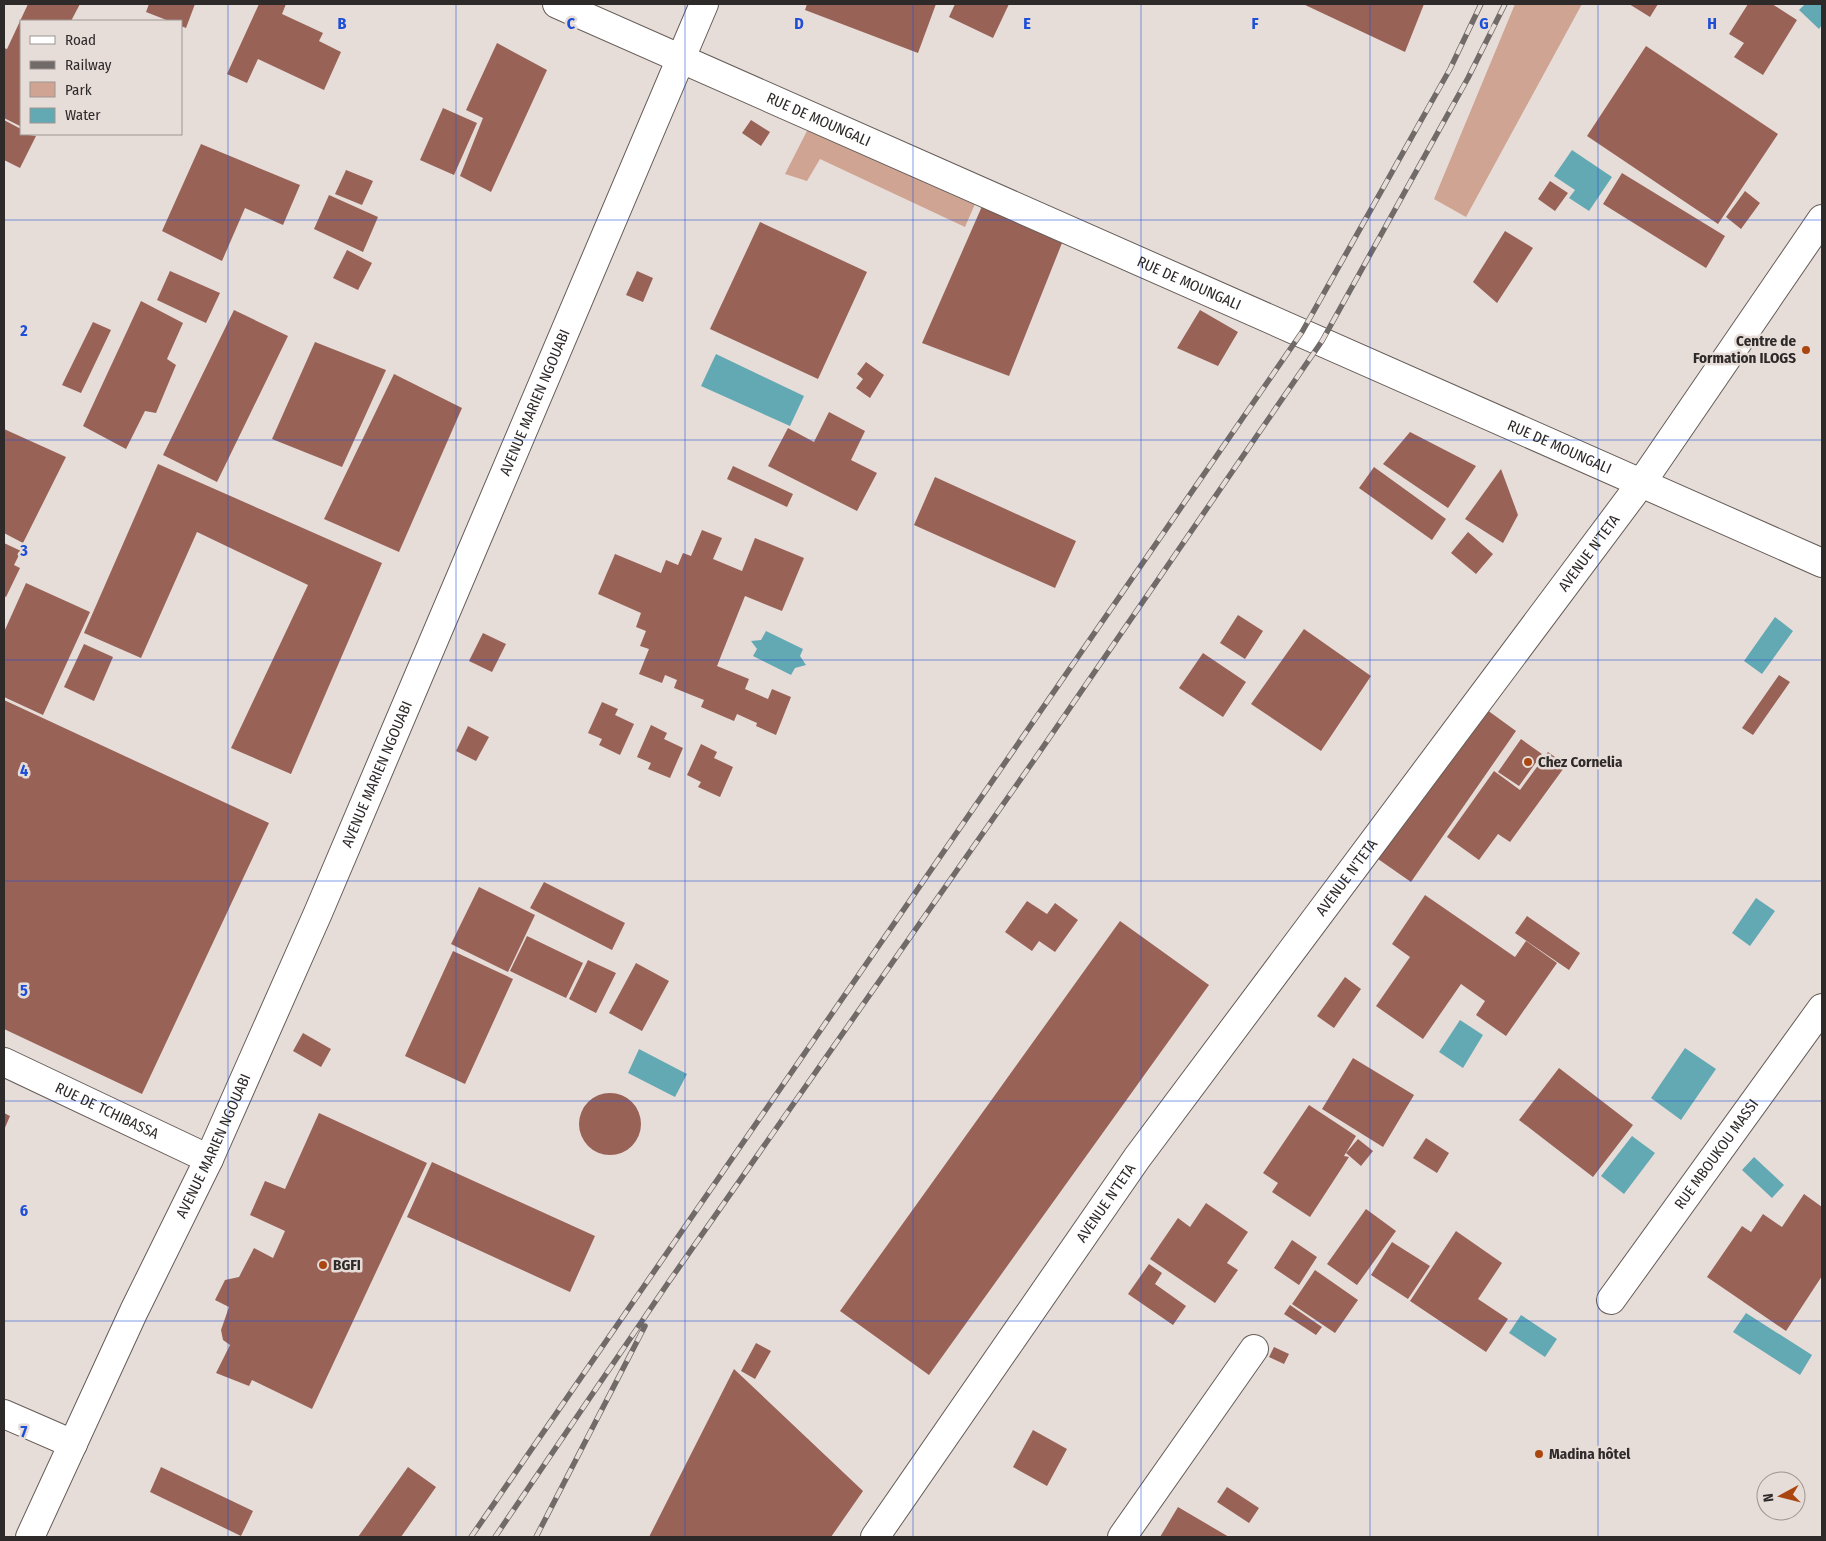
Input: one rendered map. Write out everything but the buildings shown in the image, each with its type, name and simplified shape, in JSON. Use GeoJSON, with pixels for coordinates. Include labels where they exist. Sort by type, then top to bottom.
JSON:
{"type":"FeatureCollection","features":[{"type":"Feature","properties":{"kind":"street","name":"RUE DE MOUNGALI"},"geometry":{"type":"LineString","coordinates":[[557,4],[1822,562]]}},
{"type":"Feature","properties":{"kind":"street","name":"AVENUE MARIEN NGOUABI"},"geometry":{"type":"LineString","coordinates":[[30,1537],[134,1311],[209,1159],[318,913],[704,4]]}},
{"type":"Feature","properties":{"kind":"street","name":"AVENUE N'TETA"},"geometry":{"type":"LineString","coordinates":[[875,1537],[1138,1158],[1642,482],[1822,219]]}},
{"type":"Feature","properties":{"kind":"street","name":"RUE MBOUKOU MASSI"},"geometry":{"type":"LineString","coordinates":[[1611,1300],[1822,1008]]}},
{"type":"Feature","properties":{"kind":"street","name":"RUE DE TCHIBASSA"},"geometry":{"type":"LineString","coordinates":[[4,1062],[209,1159]]}},
{"type":"Feature","properties":{"kind":"street"},"geometry":{"type":"LineString","coordinates":[[1122,1537],[1254,1349]]}},
{"type":"Feature","properties":{"kind":"street"},"geometry":{"type":"LineString","coordinates":[[4,1414],[74,1444]]}},
{"type":"Feature","properties":{"kind":"green space"},"geometry":{"type":"Polygon","coordinates":[[[1515,4],[1582,4],[1466,217],[1434,199],[1515,4]]]}},
{"type":"Feature","properties":{"kind":"green space"},"geometry":{"type":"Polygon","coordinates":[[[808,129],[975,204],[965,227],[820,159],[807,181],[785,174],[808,129]]]}},
{"type":"Feature","properties":{"kind":"water"},"geometry":{"type":"Polygon","coordinates":[[[1805,4],[1822,4],[1822,25],[1819,29],[1799,10],[1805,4]]]}},
{"type":"Feature","properties":{"kind":"water"},"geometry":{"type":"Polygon","coordinates":[[[1572,150],[1612,177],[1589,211],[1569,198],[1575,190],[1554,176],[1572,150]]]}},
{"type":"Feature","properties":{"kind":"water"},"geometry":{"type":"Polygon","coordinates":[[[716,354],[804,396],[790,426],[701,386],[716,354]]]}},
{"type":"Feature","properties":{"kind":"water"},"geometry":{"type":"Polygon","coordinates":[[[1775,617],[1793,631],[1762,674],[1744,661],[1775,617]]]}},
{"type":"Feature","properties":{"kind":"water"},"geometry":{"type":"Polygon","coordinates":[[[766,631],[803,649],[800,656],[806,665],[795,668],[791,675],[753,656],[757,649],[751,641],[761,640],[766,631]]]}},
{"type":"Feature","properties":{"kind":"water"},"geometry":{"type":"Polygon","coordinates":[[[1756,898],[1775,911],[1750,946],[1732,933],[1756,898]]]}},
{"type":"Feature","properties":{"kind":"water"},"geometry":{"type":"Polygon","coordinates":[[[1460,1020],[1483,1035],[1463,1068],[1439,1052],[1460,1020]]]}},
{"type":"Feature","properties":{"kind":"water"},"geometry":{"type":"Polygon","coordinates":[[[1685,1048],[1716,1069],[1681,1120],[1651,1098],[1685,1048]]]}},
{"type":"Feature","properties":{"kind":"water"},"geometry":{"type":"Polygon","coordinates":[[[639,1049],[687,1074],[675,1097],[628,1073],[639,1049]]]}},
{"type":"Feature","properties":{"kind":"water"},"geometry":{"type":"Polygon","coordinates":[[[1632,1136],[1655,1153],[1624,1194],[1601,1176],[1632,1136]]]}},
{"type":"Feature","properties":{"kind":"water"},"geometry":{"type":"Polygon","coordinates":[[[1754,1157],[1784,1185],[1772,1198],[1742,1170],[1754,1157]]]}},
{"type":"Feature","properties":{"kind":"water"},"geometry":{"type":"Polygon","coordinates":[[[1746,1313],[1812,1355],[1800,1375],[1733,1332],[1746,1313]]]}},
{"type":"Feature","properties":{"kind":"water"},"geometry":{"type":"Polygon","coordinates":[[[1521,1315],[1557,1339],[1545,1357],[1509,1333],[1521,1315]]]}},
{"type":"Feature","properties":{"kind":"railway"},"geometry":{"type":"LineString","coordinates":[[471,1537],[1302,332],[1450,69],[1481,4]]}},
{"type":"Feature","properties":{"kind":"railway"},"geometry":{"type":"LineString","coordinates":[[495,1537],[668,1283],[1032,763],[1322,341],[1468,78],[1505,4]]}},
{"type":"Feature","properties":{"kind":"railway"},"geometry":{"type":"LineString","coordinates":[[536,1537],[645,1326]]}},
{"type":"Feature","properties":{"kind":"place","name":"Centre de Formation ILOGS"},"geometry":{"type":"Point","coordinates":[1806,350]}},
{"type":"Feature","properties":{"kind":"place","name":"Chez Cornelia"},"geometry":{"type":"Point","coordinates":[1528,762]}},
{"type":"Feature","properties":{"kind":"place","name":"BGFI"},"geometry":{"type":"Point","coordinates":[323,1265]}},
{"type":"Feature","properties":{"kind":"place","name":"Madina hôtel"},"geometry":{"type":"Point","coordinates":[1539,1454]}}]}
